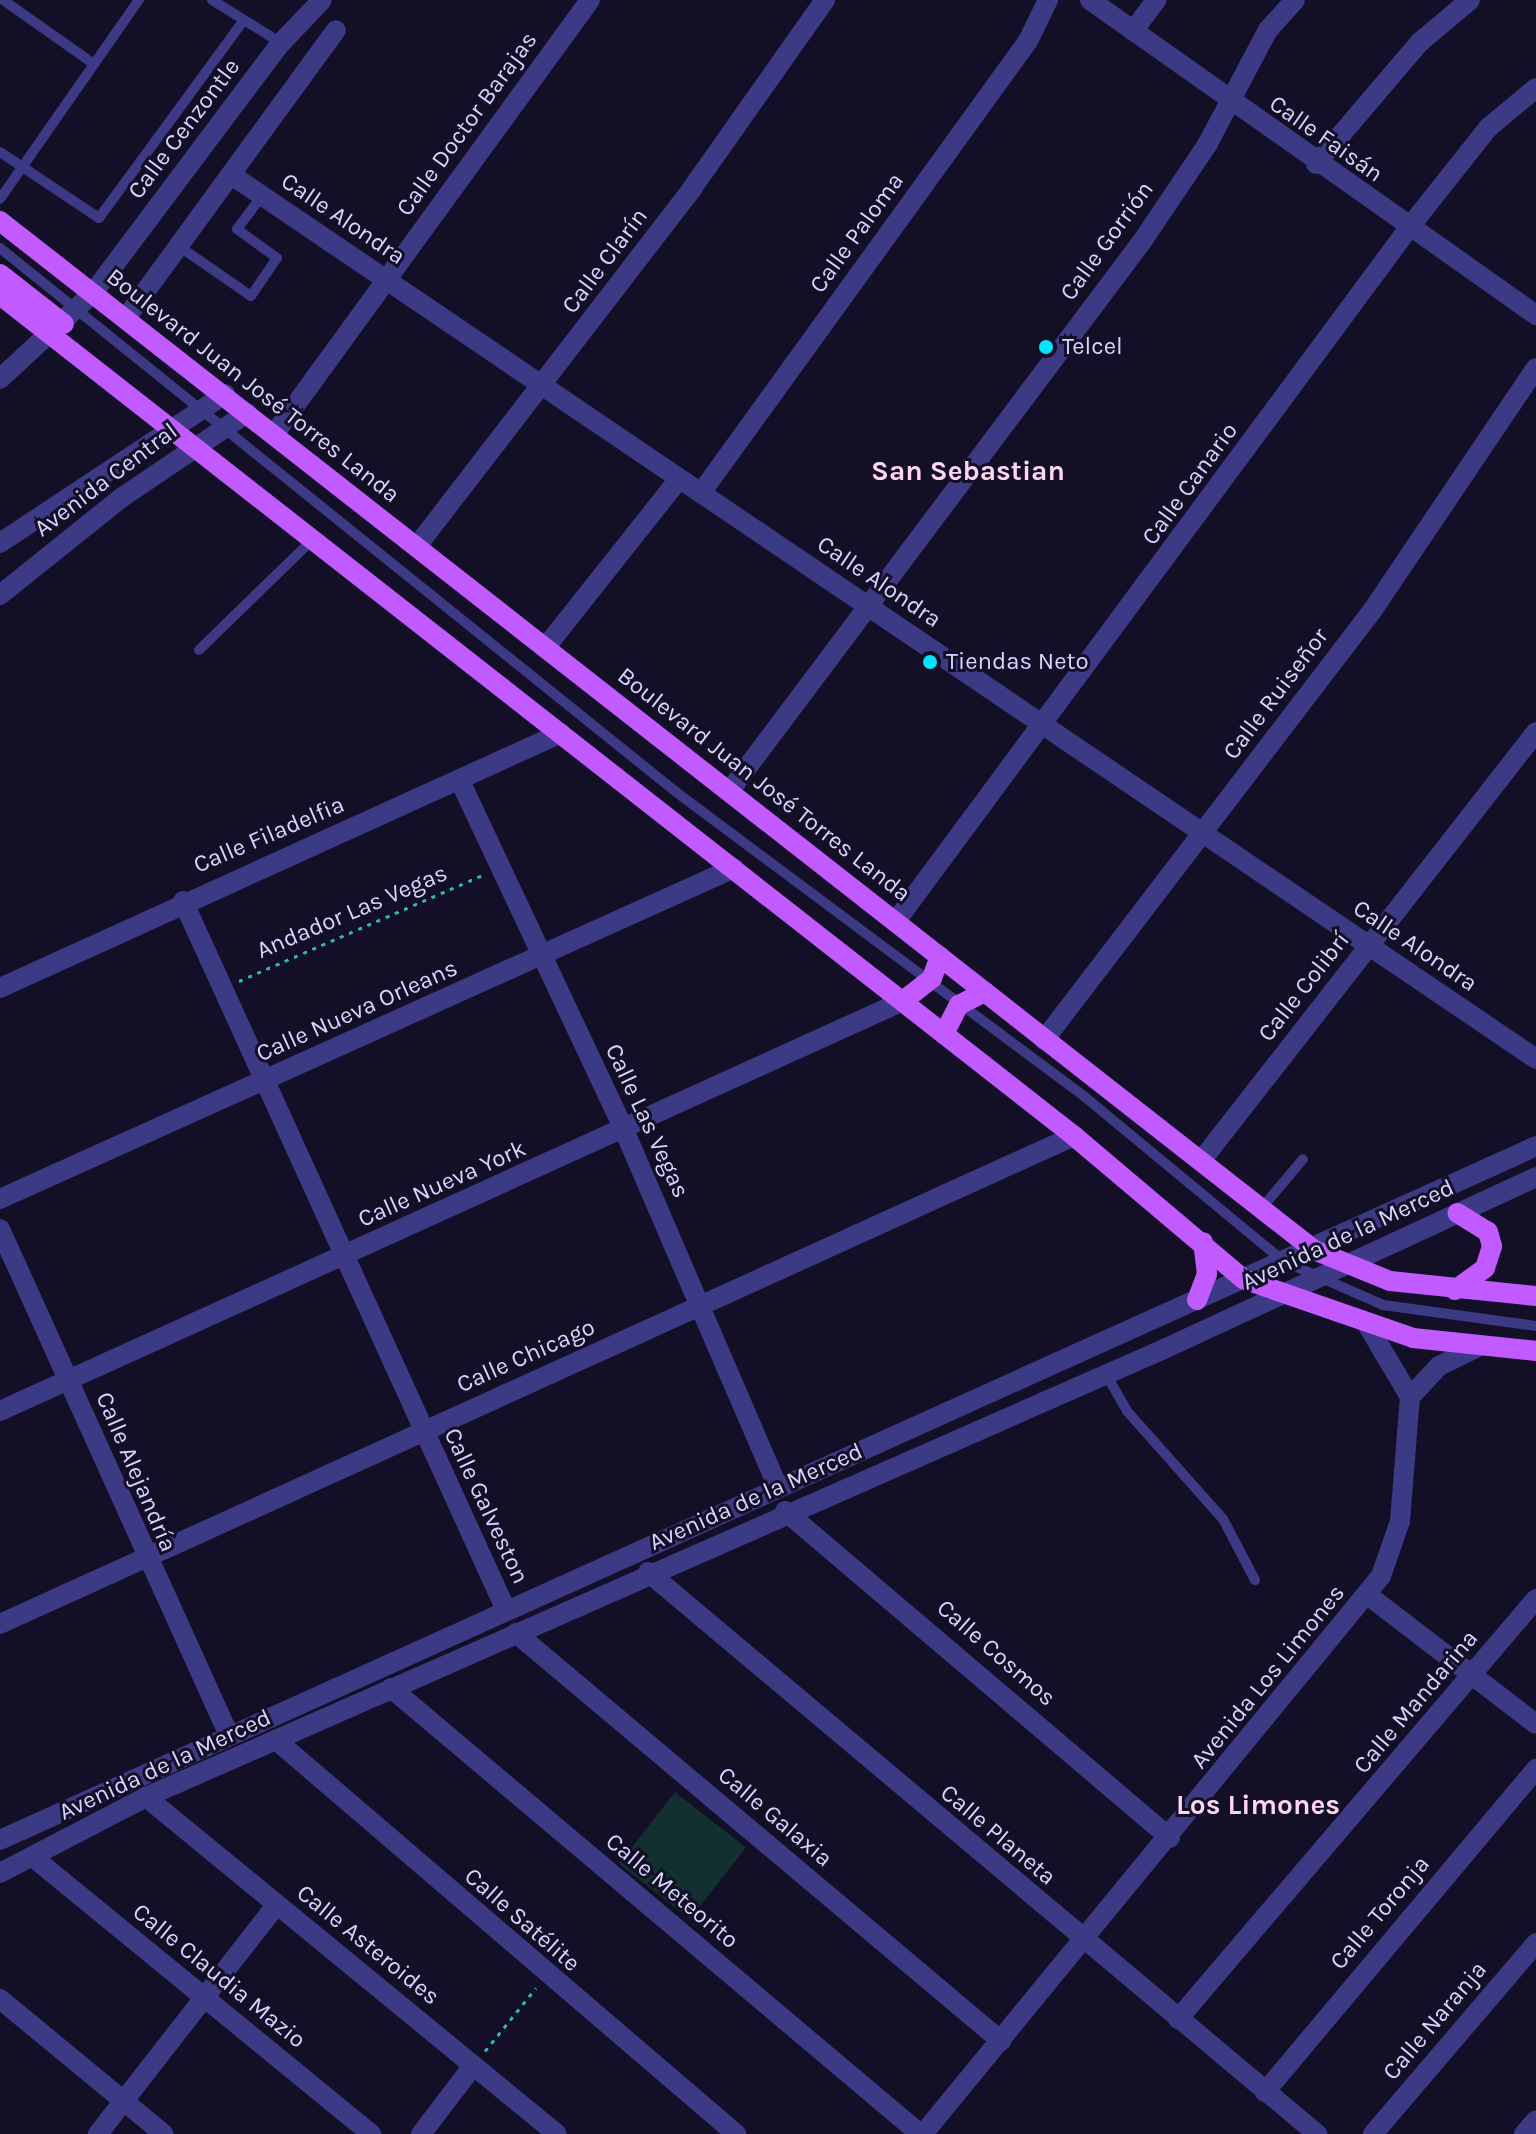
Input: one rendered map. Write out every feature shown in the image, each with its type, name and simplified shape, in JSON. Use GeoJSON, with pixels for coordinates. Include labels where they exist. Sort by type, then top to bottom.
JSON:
{"type":"FeatureCollection","features":[{"type":"Feature","properties":{"kind":"main road","name":"Boulevard Juan José Torres Landa"},"geometry":{"type":"LineString","coordinates":[[0,221],[275,433],[545,648],[731,789],[1044,1040],[1314,1250],[1341,1266],[1455,1290],[1536,1296]]}},
{"type":"Feature","properties":{"kind":"main road"},"geometry":{"type":"LineString","coordinates":[[0,274],[65,323],[195,445],[1074,1136],[1203,1242],[1243,1279],[1368,1326],[1480,1346],[1536,1351]]}},
{"type":"Feature","properties":{"kind":"main road"},"geometry":{"type":"LineString","coordinates":[[0,295],[65,323]]}},
{"type":"Feature","properties":{"kind":"main road"},"geometry":{"type":"LineString","coordinates":[[903,1001],[927,984],[940,956]]}},
{"type":"Feature","properties":{"kind":"main road"},"geometry":{"type":"LineString","coordinates":[[944,1034],[959,1005],[985,992]]}},
{"type":"Feature","properties":{"kind":"main road"},"geometry":{"type":"LineString","coordinates":[[1455,1290],[1485,1268],[1492,1246],[1488,1232],[1458,1213]]}},
{"type":"Feature","properties":{"kind":"main road"},"geometry":{"type":"LineString","coordinates":[[1197,1300],[1207,1274],[1203,1242]]}},
{"type":"Feature","properties":{"kind":"street","name":"Calle Cenzontle"},"geometry":{"type":"LineString","coordinates":[[0,379],[65,323],[93,293],[281,43],[322,0]]}},
{"type":"Feature","properties":{"kind":"street","name":"Calle Doctor Barajas"},"geometry":{"type":"LineString","coordinates":[[275,433],[590,0]]}},
{"type":"Feature","properties":{"kind":"street","name":"Calle Clarín"},"geometry":{"type":"LineString","coordinates":[[417,546],[543,387],[825,0]]}},
{"type":"Feature","properties":{"kind":"street","name":"Calle Paloma"},"geometry":{"type":"LineString","coordinates":[[701,493],[1028,41],[1048,0]]}},
{"type":"Feature","properties":{"kind":"street","name":"Calle Faisán"},"geometry":{"type":"LineString","coordinates":[[1090,0],[1408,229],[1536,315]]}},
{"type":"Feature","properties":{"kind":"street"},"geometry":{"type":"LineString","coordinates":[[1133,31],[1156,0]]}},
{"type":"Feature","properties":{"kind":"street","name":"Calle Gorrión"},"geometry":{"type":"LineString","coordinates":[[731,789],[1143,240],[1207,145],[1226,100],[1295,0]]}},
{"type":"Feature","properties":{"kind":"street"},"geometry":{"type":"LineString","coordinates":[[1316,164],[1420,42],[1470,0]]}},
{"type":"Feature","properties":{"kind":"street"},"geometry":{"type":"LineString","coordinates":[[126,318],[233,176],[336,30]]}},
{"type":"Feature","properties":{"kind":"street","name":"Calle Canario"},"geometry":{"type":"LineString","coordinates":[[896,921],[1046,725],[1408,229],[1488,128],[1536,88]]}},
{"type":"Feature","properties":{"kind":"street","name":"Calle Alondra"},"geometry":{"type":"LineString","coordinates":[[233,176],[1369,946],[1534,1054]]}},
{"type":"Feature","properties":{"kind":"street","name":"Calle Ruiseñor"},"geometry":{"type":"LineString","coordinates":[[1044,1040],[1372,611],[1536,368]]}},
{"type":"Feature","properties":{"kind":"street","name":"Avenida Central"},"geometry":{"type":"LineString","coordinates":[[0,543],[109,466],[225,394]]}},
{"type":"Feature","properties":{"kind":"street","name":"Avenida Central"},"geometry":{"type":"LineString","coordinates":[[0,595],[130,492],[195,445],[247,413]]}},
{"type":"Feature","properties":{"kind":"street"},"geometry":{"type":"LineString","coordinates":[[109,466],[130,492]]}},
{"type":"Feature","properties":{"kind":"street"},"geometry":{"type":"LineString","coordinates":[[545,648],[679,479]]}},
{"type":"Feature","properties":{"kind":"street","name":"Calle Colibrí"},"geometry":{"type":"LineString","coordinates":[[1201,1161],[1536,732]]}},
{"type":"Feature","properties":{"kind":"street","name":"Calle Filadelfia"},"geometry":{"type":"LineString","coordinates":[[0,988],[183,901],[460,781],[561,733]]}},
{"type":"Feature","properties":{"kind":"street","name":"Calle Las Vegas"},"geometry":{"type":"LineString","coordinates":[[460,781],[624,1130],[778,1487]]}},
{"type":"Feature","properties":{"kind":"street","name":"Calle Nueva Orleans"},"geometry":{"type":"LineString","coordinates":[[0,1199],[734,868]]}},
{"type":"Feature","properties":{"kind":"street","name":"Calle Galveston"},"geometry":{"type":"LineString","coordinates":[[183,901],[505,1608]]}},
{"type":"Feature","properties":{"kind":"street","name":"Calle Nueva York"},"geometry":{"type":"LineString","coordinates":[[0,1411],[903,1001]]}},
{"type":"Feature","properties":{"kind":"street","name":"Calle Chicago"},"geometry":{"type":"LineString","coordinates":[[0,1624],[143,1555],[1074,1136]]}},
{"type":"Feature","properties":{"kind":"street","name":"Avenida de la Merced"},"geometry":{"type":"LineString","coordinates":[[0,1840],[228,1733],[1283,1261],[1314,1250],[1536,1146]]}},
{"type":"Feature","properties":{"kind":"street","name":"Avenida de la Merced"},"geometry":{"type":"LineString","coordinates":[[0,1873],[146,1797],[785,1511],[1106,1374],[1536,1177]]}},
{"type":"Feature","properties":{"kind":"street","name":"Calle Alejandría"},"geometry":{"type":"LineString","coordinates":[[0,1229],[143,1555],[228,1733]]}},
{"type":"Feature","properties":{"kind":"street"},"geometry":{"type":"LineString","coordinates":[[1368,1326],[1410,1397],[1439,1366],[1480,1346]]}},
{"type":"Feature","properties":{"kind":"street","name":"Avenida Los Limones"},"geometry":{"type":"LineString","coordinates":[[922,2134],[1085,1943],[1369,1596],[1400,1521],[1410,1397]]}},
{"type":"Feature","properties":{"kind":"street","name":"Calle Cosmos"},"geometry":{"type":"LineString","coordinates":[[785,1511],[1170,1838]]}},
{"type":"Feature","properties":{"kind":"street","name":"Calle Planeta"},"geometry":{"type":"LineString","coordinates":[[648,1572],[1085,1943],[1317,2134]]}},
{"type":"Feature","properties":{"kind":"street"},"geometry":{"type":"LineString","coordinates":[[1369,1596],[1536,1724]]}},
{"type":"Feature","properties":{"kind":"street","name":"Calle Mandarina"},"geometry":{"type":"LineString","coordinates":[[1178,2019],[1536,1599]]}},
{"type":"Feature","properties":{"kind":"street","name":"Calle Galaxia"},"geometry":{"type":"LineString","coordinates":[[516,1633],[1001,2041]]}},
{"type":"Feature","properties":{"kind":"street","name":"Calle Meteorito"},"geometry":{"type":"LineString","coordinates":[[391,1688],[922,2134]]}},
{"type":"Feature","properties":{"kind":"street","name":"Calle Satélite"},"geometry":{"type":"LineString","coordinates":[[276,1740],[546,1976],[736,2134]]}},
{"type":"Feature","properties":{"kind":"street","name":"Calle Toronja"},"geometry":{"type":"LineString","coordinates":[[1265,2092],[1536,1769]]}},
{"type":"Feature","properties":{"kind":"street","name":"Calle Asteroides"},"geometry":{"type":"LineString","coordinates":[[146,1797],[557,2134]]}},
{"type":"Feature","properties":{"kind":"street","name":"Calle Claudia Mazio"},"geometry":{"type":"LineString","coordinates":[[34,1858],[371,2134]]}},
{"type":"Feature","properties":{"kind":"street"},"geometry":{"type":"LineString","coordinates":[[98,2134],[277,1904]]}},
{"type":"Feature","properties":{"kind":"street","name":"Calle Naranja"},"geometry":{"type":"LineString","coordinates":[[1373,2134],[1536,1943]]}},
{"type":"Feature","properties":{"kind":"street"},"geometry":{"type":"LineString","coordinates":[[0,1999],[164,2134]]}},
{"type":"Feature","properties":{"kind":"street"},"geometry":{"type":"LineString","coordinates":[[421,2134],[473,2066]]}},
{"type":"Feature","properties":{"kind":"street"},"geometry":{"type":"LineString","coordinates":[[1524,2134],[1536,2120]]}},
{"type":"Feature","properties":{"kind":"lane"},"geometry":{"type":"LineString","coordinates":[[3,0],[94,64]]}},
{"type":"Feature","properties":{"kind":"lane"},"geometry":{"type":"LineString","coordinates":[[0,199],[139,0]]}},
{"type":"Feature","properties":{"kind":"lane"},"geometry":{"type":"LineString","coordinates":[[212,0],[281,43]]}},
{"type":"Feature","properties":{"kind":"lane"},"geometry":{"type":"LineString","coordinates":[[0,152],[87,216],[108,211],[243,21]]}},
{"type":"Feature","properties":{"kind":"lane"},"geometry":{"type":"LineString","coordinates":[[180,247],[251,296],[277,258],[237,229],[262,196]]}},
{"type":"Feature","properties":{"kind":"lane"},"geometry":{"type":"LineString","coordinates":[[0,248],[65,323],[223,429],[1283,1261],[1313,1279],[1437,1317],[1536,1326]]}},
{"type":"Feature","properties":{"kind":"lane"},"geometry":{"type":"LineString","coordinates":[[199,650],[314,538]]}},
{"type":"Feature","properties":{"kind":"lane"},"geometry":{"type":"LineString","coordinates":[[1261,1209],[1303,1159]]}},
{"type":"Feature","properties":{"kind":"lane"},"geometry":{"type":"LineString","coordinates":[[1106,1374],[1127,1411],[1223,1519],[1255,1580]]}},
{"type":"Feature","properties":{"kind":"path","name":"Andador Las Vegas"},"geometry":{"type":"LineString","coordinates":[[220,988],[499,868]]}},
{"type":"Feature","properties":{"kind":"path"},"geometry":{"type":"LineString","coordinates":[[473,2066],[546,1976]]}},
{"type":"Feature","properties":{"kind":"green space"},"geometry":{"type":"Polygon","coordinates":[[[675,1792],[746,1847],[690,1919],[619,1864],[675,1792]]]}},
{"type":"Feature","properties":{"kind":"place","name":"Telcel"},"geometry":{"type":"Point","coordinates":[1046,347]}},
{"type":"Feature","properties":{"kind":"place","name":"Tiendas Neto"},"geometry":{"type":"Point","coordinates":[930,662]}},
{"type":"Feature","properties":{"kind":"district","name":"San Sebastian"},"geometry":{"type":"Point","coordinates":[968,471]}},
{"type":"Feature","properties":{"kind":"district","name":"Los Limones"},"geometry":{"type":"Point","coordinates":[1258,1805]}}]}
